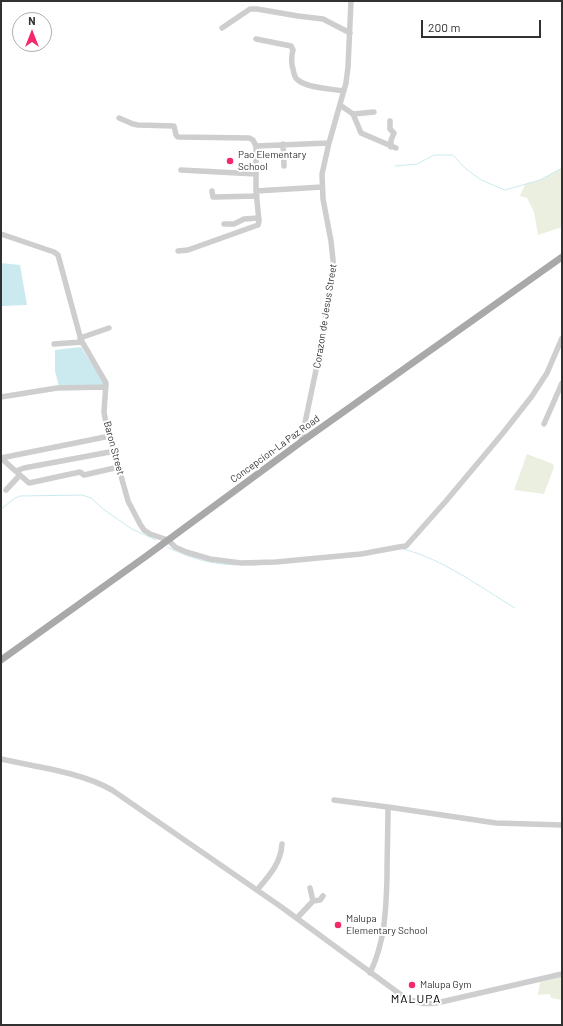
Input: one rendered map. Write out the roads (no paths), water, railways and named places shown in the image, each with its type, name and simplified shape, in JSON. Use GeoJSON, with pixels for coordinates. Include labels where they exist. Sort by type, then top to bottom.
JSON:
{"type":"FeatureCollection","features":[{"type":"Feature","properties":{"kind":"main road","name":"Concepcion-La Paz Road"},"geometry":{"type":"LineString","coordinates":[[1,660],[301,442],[562,257]]}},
{"type":"Feature","properties":{"kind":"street","name":"Corazon de Jesus Street"},"geometry":{"type":"LineString","coordinates":[[301,442],[321,346],[334,269],[322,187],[322,174],[344,91],[348,67],[352,1]]}},
{"type":"Feature","properties":{"kind":"street"},"geometry":{"type":"LineString","coordinates":[[222,28],[250,9],[257,9],[323,19],[350,33]]}},
{"type":"Feature","properties":{"kind":"street"},"geometry":{"type":"LineString","coordinates":[[256,39],[291,46],[293,50],[291,59],[298,81],[308,85],[344,91]]}},
{"type":"Feature","properties":{"kind":"street"},"geometry":{"type":"LineString","coordinates":[[340,105],[353,114],[361,133],[393,148],[392,140],[394,133],[390,129],[390,121]]}},
{"type":"Feature","properties":{"kind":"street"},"geometry":{"type":"LineString","coordinates":[[353,114],[374,112]]}},
{"type":"Feature","properties":{"kind":"street"},"geometry":{"type":"LineString","coordinates":[[119,118],[138,125],[174,126],[178,137],[249,138],[253,140],[256,146],[259,223],[255,227],[188,250],[178,251]]}},
{"type":"Feature","properties":{"kind":"street"},"geometry":{"type":"LineString","coordinates":[[256,146],[329,143]]}},
{"type":"Feature","properties":{"kind":"street"},"geometry":{"type":"LineString","coordinates":[[283,144],[284,166]]}},
{"type":"Feature","properties":{"kind":"street"},"geometry":{"type":"LineString","coordinates":[[181,170],[256,174]]}},
{"type":"Feature","properties":{"kind":"street"},"geometry":{"type":"LineString","coordinates":[[212,191],[213,196],[216,198],[322,187]]}},
{"type":"Feature","properties":{"kind":"street"},"geometry":{"type":"LineString","coordinates":[[224,224],[234,224],[244,219],[259,218]]}},
{"type":"Feature","properties":{"kind":"street","name":"Baron Street"},"geometry":{"type":"LineString","coordinates":[[1,234],[57,253],[81,340],[105,380],[105,415],[110,436],[128,501],[140,524],[144,530],[150,534],[168,540],[186,552],[210,559],[241,563],[276,562],[361,554],[406,546],[504,433],[532,396],[547,373],[562,338]]}},
{"type":"Feature","properties":{"kind":"street"},"geometry":{"type":"LineString","coordinates":[[54,344],[81,340],[109,328]]}},
{"type":"Feature","properties":{"kind":"street"},"geometry":{"type":"LineString","coordinates":[[544,424],[562,383]]}},
{"type":"Feature","properties":{"kind":"street"},"geometry":{"type":"LineString","coordinates":[[1,397],[57,388],[106,387]]}},
{"type":"Feature","properties":{"kind":"street"},"geometry":{"type":"LineString","coordinates":[[110,436],[1,458],[30,483],[80,472],[84,475],[119,467]]}},
{"type":"Feature","properties":{"kind":"street"},"geometry":{"type":"LineString","coordinates":[[6,490],[18,473],[24,468],[115,451]]}},
{"type":"Feature","properties":{"kind":"street"},"geometry":{"type":"LineString","coordinates":[[1,759],[85,778],[101,784],[118,794],[297,918],[404,997],[422,1004],[448,1000],[562,974]]}},
{"type":"Feature","properties":{"kind":"street"},"geometry":{"type":"LineString","coordinates":[[334,800],[496,823],[562,825]]}},
{"type":"Feature","properties":{"kind":"street"},"geometry":{"type":"LineString","coordinates":[[370,973],[377,958],[384,934],[386,911],[388,807]]}},
{"type":"Feature","properties":{"kind":"street"},"geometry":{"type":"LineString","coordinates":[[257,890],[278,862],[282,844]]}},
{"type":"Feature","properties":{"kind":"street"},"geometry":{"type":"LineString","coordinates":[[310,888],[313,901]]}},
{"type":"Feature","properties":{"kind":"street"},"geometry":{"type":"LineString","coordinates":[[297,918],[313,901],[320,900],[323,896]]}},
{"type":"Feature","properties":{"kind":"water"},"geometry":{"type":"Polygon","coordinates":[[[1,263],[20,265],[27,305],[1,306],[1,263]]]}},
{"type":"Feature","properties":{"kind":"water"},"geometry":{"type":"Polygon","coordinates":[[[81,347],[105,385],[59,387],[55,371],[55,350],[81,347]]]}},
{"type":"Feature","properties":{"kind":"waterway"},"geometry":{"type":"LineString","coordinates":[[395,166],[417,164],[434,155],[453,155],[466,169],[481,180],[505,190],[540,180],[562,168]]}},
{"type":"Feature","properties":{"kind":"waterway"},"geometry":{"type":"LineString","coordinates":[[1,509],[20,496],[82,495],[91,498],[103,509],[132,529],[156,540]]}},
{"type":"Feature","properties":{"kind":"waterway"},"geometry":{"type":"LineString","coordinates":[[167,547],[200,560],[235,565]]}},
{"type":"Feature","properties":{"kind":"waterway"},"geometry":{"type":"LineString","coordinates":[[403,549],[432,559],[515,608]]}},
{"type":"Feature","properties":{"kind":"waterway"},"geometry":{"type":"LineString","coordinates":[[248,565],[257,565]]}},
{"type":"Feature","properties":{"kind":"place","name":"Pao Elementary School"},"geometry":{"type":"Point","coordinates":[230,161]}},
{"type":"Feature","properties":{"kind":"place","name":"Malupa Elementary School"},"geometry":{"type":"Point","coordinates":[338,925]}},
{"type":"Feature","properties":{"kind":"place","name":"Malupa Gym"},"geometry":{"type":"Point","coordinates":[412,985]}},
{"type":"Feature","properties":{"kind":"district","name":"MALUPA"},"geometry":{"type":"Point","coordinates":[416,999]}}]}
